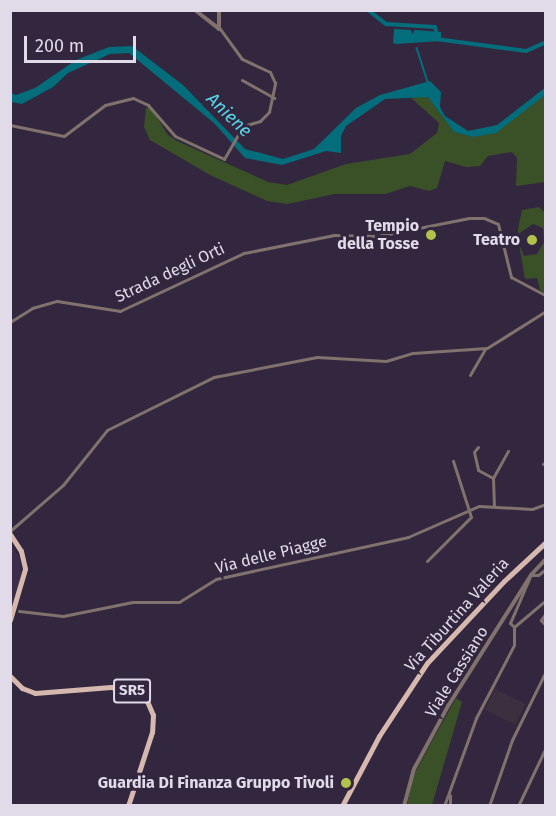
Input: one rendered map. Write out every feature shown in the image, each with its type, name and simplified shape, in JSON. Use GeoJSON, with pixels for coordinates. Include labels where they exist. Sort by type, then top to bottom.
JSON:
{"type":"FeatureCollection","features":[{"type":"Feature","properties":{"kind":"main road"},"geometry":{"type":"LineString","coordinates":[[10,533],[21,551],[25,569],[10,620]]}},
{"type":"Feature","properties":{"kind":"main road","name":"Via Tiburtina Valeria"},"geometry":{"type":"LineString","coordinates":[[342,806],[379,736],[427,663],[504,580],[546,543]]}},
{"type":"Feature","properties":{"kind":"main road","name":"SR5"},"geometry":{"type":"LineString","coordinates":[[10,676],[22,688],[35,693],[111,687],[132,691],[147,701],[153,715],[152,732],[128,806]]}},
{"type":"Feature","properties":{"kind":"street"},"geometry":{"type":"LineString","coordinates":[[10,125],[64,136],[105,105],[133,98],[148,105],[177,138],[224,159],[244,124],[264,119],[274,98],[273,76],[243,60],[220,29],[195,10]]}},
{"type":"Feature","properties":{"kind":"street"},"geometry":{"type":"LineString","coordinates":[[219,10],[220,29]]}},
{"type":"Feature","properties":{"kind":"street"},"geometry":{"type":"LineString","coordinates":[[242,80],[274,98]]}},
{"type":"Feature","properties":{"kind":"street","name":"Strada degli Orti"},"geometry":{"type":"LineString","coordinates":[[10,322],[32,308],[57,301],[120,311],[244,253],[334,236],[378,236],[469,218],[484,218],[498,224],[511,277],[546,296]]}},
{"type":"Feature","properties":{"kind":"street"},"geometry":{"type":"LineString","coordinates":[[470,375],[486,348],[546,311]]}},
{"type":"Feature","properties":{"kind":"street"},"geometry":{"type":"LineString","coordinates":[[10,533],[63,486],[107,430],[214,377],[317,357],[386,361],[413,353],[486,348]]}},
{"type":"Feature","properties":{"kind":"street"},"geometry":{"type":"LineString","coordinates":[[478,447],[474,452],[478,470],[493,478]]}},
{"type":"Feature","properties":{"kind":"street"},"geometry":{"type":"LineString","coordinates":[[494,505],[493,478],[508,451]]}},
{"type":"Feature","properties":{"kind":"street"},"geometry":{"type":"LineString","coordinates":[[427,561],[468,523],[471,509],[453,461]]}},
{"type":"Feature","properties":{"kind":"street","name":"Via delle Piagge"},"geometry":{"type":"LineString","coordinates":[[14,612],[63,616],[134,602],[179,602],[216,579],[405,538],[471,509],[494,505],[534,509],[546,504]]}},
{"type":"Feature","properties":{"kind":"street","name":"Viale Cassiano"},"geometry":{"type":"LineString","coordinates":[[404,806],[413,772],[448,706],[530,577],[546,560]]}},
{"type":"Feature","properties":{"kind":"street"},"geometry":{"type":"LineString","coordinates":[[444,806],[476,718],[514,645],[514,627],[509,619],[529,585],[530,577],[546,569]]}},
{"type":"Feature","properties":{"kind":"street"},"geometry":{"type":"LineString","coordinates":[[514,627],[546,600]]}},
{"type":"Feature","properties":{"kind":"street"},"geometry":{"type":"LineString","coordinates":[[546,613],[542,620],[546,626]]}},
{"type":"Feature","properties":{"kind":"street"},"geometry":{"type":"LineString","coordinates":[[490,806],[512,740],[546,671]]}},
{"type":"Feature","properties":{"kind":"street"},"geometry":{"type":"LineString","coordinates":[[518,806],[546,747]]}},
{"type":"Feature","properties":{"kind":"street"},"geometry":{"type":"LineString","coordinates":[[450,792],[450,806]]}},
{"type":"Feature","properties":{"kind":"shaded area"},"geometry":{"type":"Polygon","coordinates":[[[394,29],[411,30],[412,34],[415,30],[441,32],[441,41],[396,44],[393,43],[394,29]]]}},
{"type":"Feature","properties":{"kind":"shaded area"},"geometry":{"type":"Polygon","coordinates":[[[132,46],[183,85],[245,149],[283,159],[314,149],[356,108],[380,95],[430,81],[441,92],[440,107],[445,116],[468,131],[497,125],[546,87],[545,95],[496,133],[473,137],[454,132],[428,97],[385,99],[346,126],[341,136],[341,153],[326,151],[282,165],[245,158],[214,123],[129,53],[110,54],[68,73],[53,87],[22,104],[11,102],[11,93],[16,95],[35,88],[76,60],[109,47],[132,46]]]}},
{"type":"Feature","properties":{"kind":"shaded area"},"geometry":{"type":"Polygon","coordinates":[[[545,95],[545,182],[516,186],[517,158],[512,152],[488,156],[480,166],[466,167],[445,161],[437,188],[429,191],[410,186],[385,194],[335,194],[287,204],[267,201],[210,175],[150,140],[144,127],[146,108],[151,108],[168,135],[179,142],[268,182],[287,185],[346,164],[410,154],[437,133],[439,123],[409,96],[428,97],[454,132],[473,137],[484,134],[545,95]]]}},
{"type":"Feature","properties":{"kind":"shaded area"},"geometry":{"type":"Polygon","coordinates":[[[539,207],[545,213],[545,294],[540,290],[537,278],[525,279],[519,244],[524,256],[537,254],[544,242],[543,228],[533,224],[518,234],[522,210],[539,207]]]}},
{"type":"Feature","properties":{"kind":"shaded area"},"geometry":{"type":"Polygon","coordinates":[[[10,542],[20,559],[21,574],[11,608],[10,542]]]}},
{"type":"Feature","properties":{"kind":"shaded area"},"geometry":{"type":"Polygon","coordinates":[[[495,689],[526,704],[515,725],[485,710],[495,689]]]}},
{"type":"Feature","properties":{"kind":"shaded area"},"geometry":{"type":"Polygon","coordinates":[[[456,698],[462,702],[432,805],[407,806],[413,776],[456,698]]]}},
{"type":"Feature","properties":{"kind":"waterway"},"geometry":{"type":"LineString","coordinates":[[368,10],[386,24],[435,27],[437,35]]}},
{"type":"Feature","properties":{"kind":"waterway"},"geometry":{"type":"LineString","coordinates":[[436,39],[526,51],[546,42]]}},
{"type":"Feature","properties":{"kind":"waterway"},"geometry":{"type":"LineString","coordinates":[[417,48],[429,84]]}},
{"type":"Feature","properties":{"kind":"place","name":"Tempio della Tosse"},"geometry":{"type":"Point","coordinates":[431,235]}},
{"type":"Feature","properties":{"kind":"place","name":"Teatro"},"geometry":{"type":"Point","coordinates":[532,240]}},
{"type":"Feature","properties":{"kind":"place","name":"Guardia Di Finanza Gruppo Tivoli"},"geometry":{"type":"Point","coordinates":[346,783]}},
{"type":"Feature","properties":{"kind":"water label","name":"Aniene"},"geometry":{"type":"Point","coordinates":[229,115]}}]}
